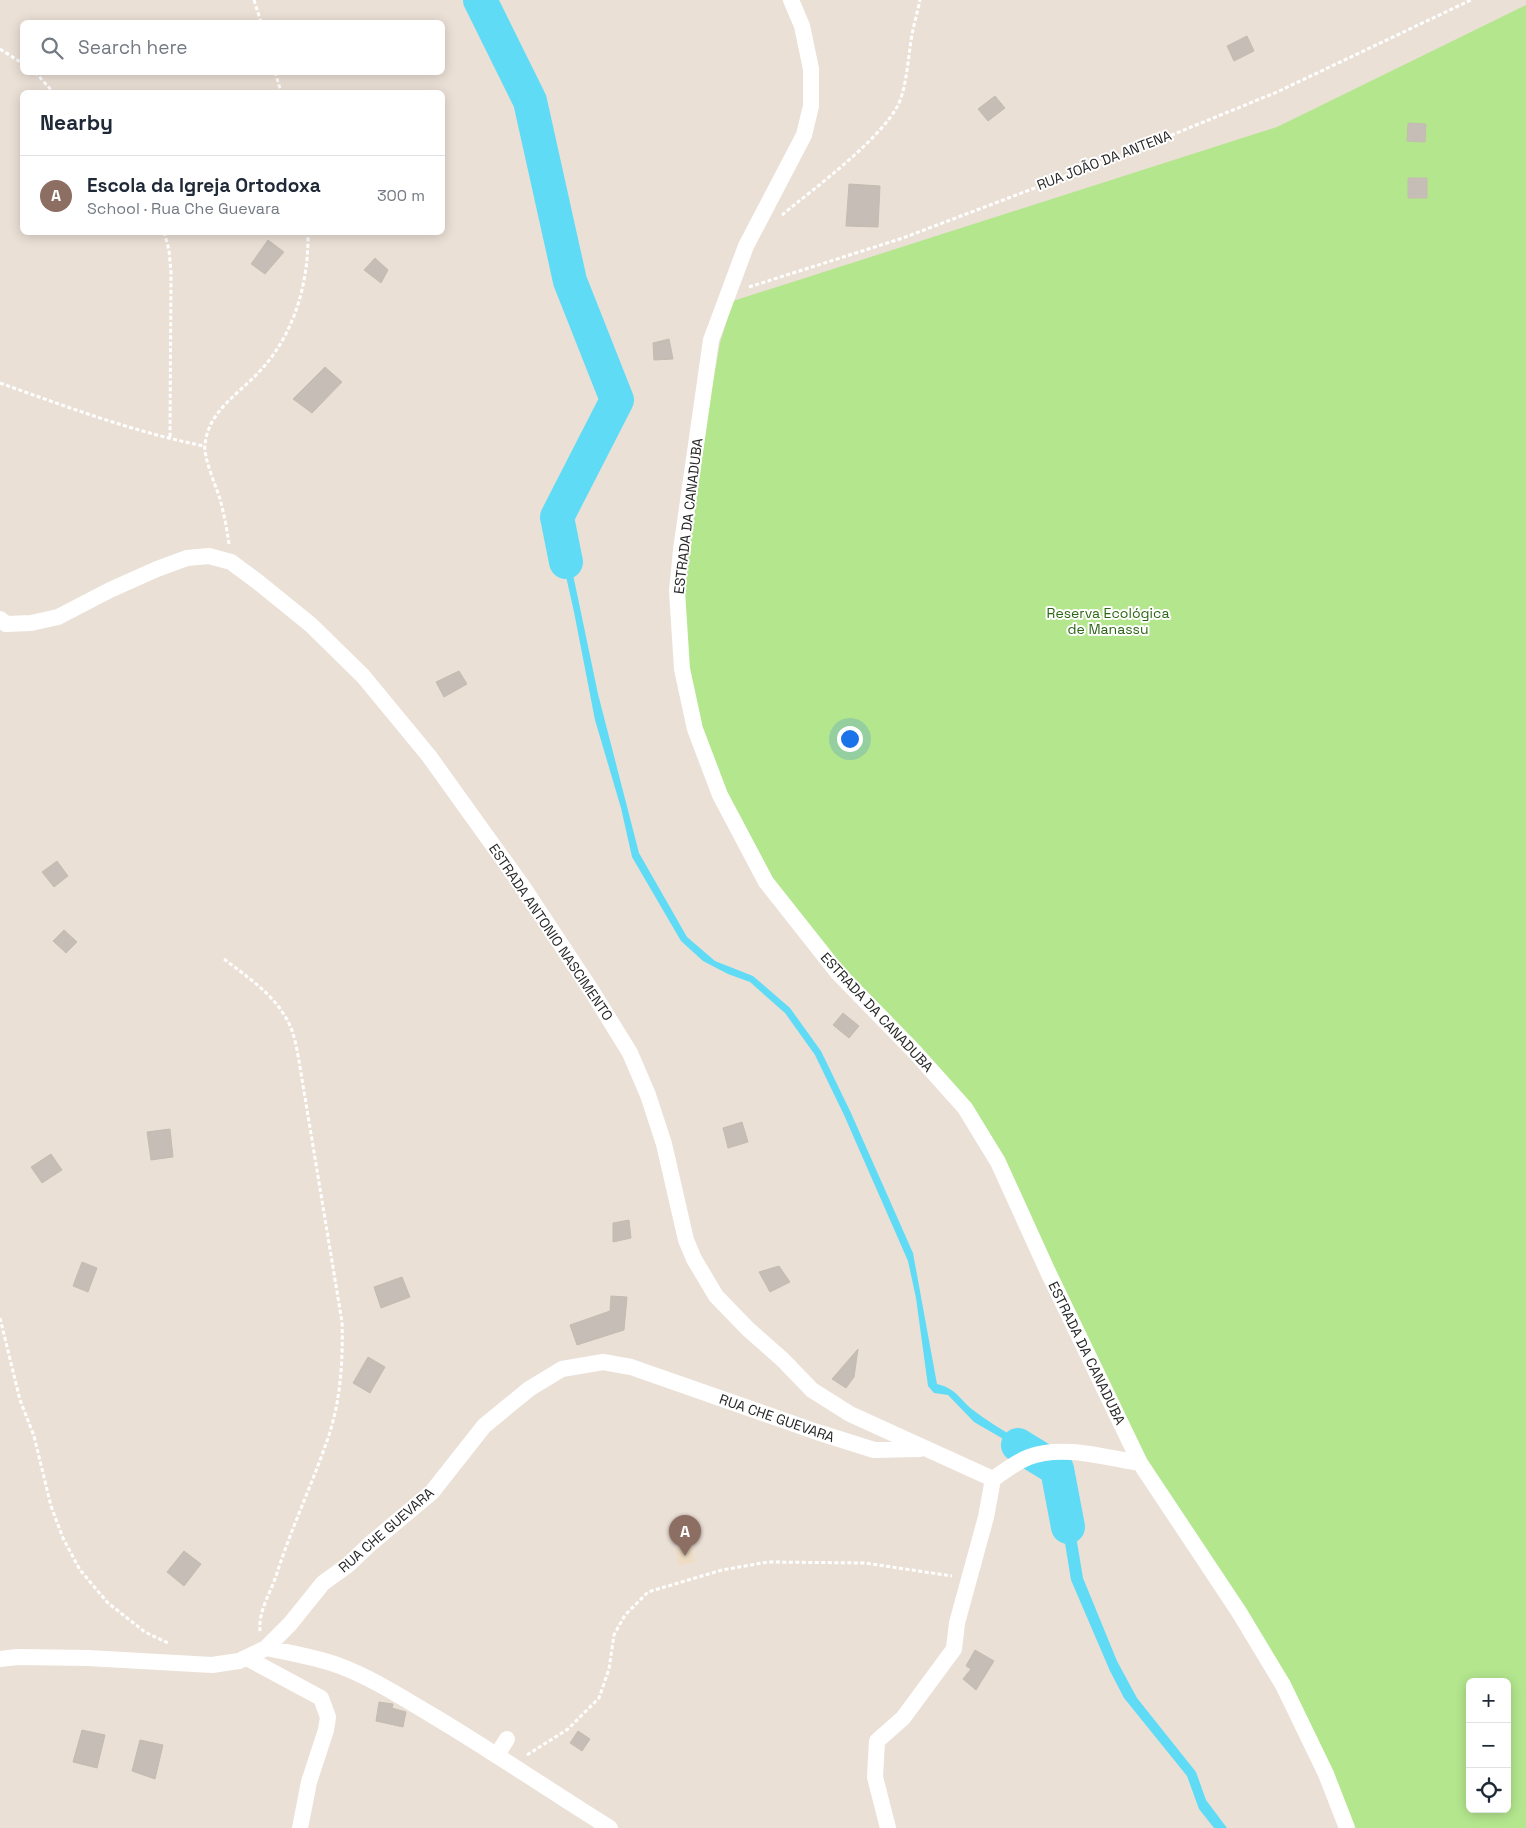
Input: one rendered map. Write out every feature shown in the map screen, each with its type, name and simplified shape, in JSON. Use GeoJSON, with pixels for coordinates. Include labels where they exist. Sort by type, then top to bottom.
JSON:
{"type":"FeatureCollection","features":[{"type":"Feature","properties":{"kind":"street","name":"ESTRADA DA CANADUBA"},"geometry":{"type":"LineString","coordinates":[[792,0],[802,26],[811,69],[811,106],[804,135],[746,246],[711,340],[676,591],[682,669],[695,729],[720,795],[766,882],[838,973],[914,1051],[965,1108],[998,1162],[1048,1272],[1140,1463],[1239,1612],[1283,1685],[1326,1774],[1347,1828]]}},
{"type":"Feature","properties":{"kind":"street","name":"ESTRADA ANTONIO NASCIMENTO"},"geometry":{"type":"LineString","coordinates":[[0,620],[6,624],[31,623],[58,617],[110,590],[187,558],[208,556],[231,562],[311,625],[363,676],[429,756],[529,895],[593,992],[630,1053],[648,1095],[664,1144],[686,1240],[694,1259],[716,1296],[812,1390],[850,1414],[993,1479]]}},
{"type":"Feature","properties":{"kind":"street","name":"RUA CHE GUEVARA"},"geometry":{"type":"LineString","coordinates":[[0,1660],[17,1657],[88,1658],[212,1665],[227,1664],[247,1658],[266,1648],[290,1624],[323,1583],[348,1565],[432,1492],[484,1426],[530,1389],[562,1369],[603,1362],[631,1367],[874,1450],[925,1449]]}},
{"type":"Feature","properties":{"kind":"street"},"geometry":{"type":"LineString","coordinates":[[888,1828],[875,1777],[877,1741],[903,1718],[954,1649],[957,1623],[986,1517],[993,1479],[1021,1461],[1042,1453],[1068,1451],[1140,1463]]}},
{"type":"Feature","properties":{"kind":"street"},"geometry":{"type":"LineString","coordinates":[[0,1648],[17,1657]]}},
{"type":"Feature","properties":{"kind":"street"},"geometry":{"type":"LineString","coordinates":[[266,1648],[314,1658],[350,1671],[389,1689],[502,1758],[610,1828]]}},
{"type":"Feature","properties":{"kind":"street"},"geometry":{"type":"LineString","coordinates":[[247,1658],[321,1698],[326,1708],[328,1717],[326,1730],[308,1782],[300,1828]]}},
{"type":"Feature","properties":{"kind":"street"},"geometry":{"type":"LineString","coordinates":[[502,1758],[507,1739]]}},
{"type":"Feature","properties":{"kind":"path"},"geometry":{"type":"LineString","coordinates":[[254,0],[260,20]]}},
{"type":"Feature","properties":{"kind":"path"},"geometry":{"type":"LineString","coordinates":[[775,221],[856,153],[885,124],[901,99],[920,0]]}},
{"type":"Feature","properties":{"kind":"path","name":"RUA JOÃO DA ANTENA"},"geometry":{"type":"LineString","coordinates":[[727,294],[903,238],[1135,150],[1277,92],[1471,0]]}},
{"type":"Feature","properties":{"kind":"path"},"geometry":{"type":"LineString","coordinates":[[0,50],[20,62]]}},
{"type":"Feature","properties":{"kind":"path"},"geometry":{"type":"LineString","coordinates":[[38,75],[52,90]]}},
{"type":"Feature","properties":{"kind":"path"},"geometry":{"type":"LineString","coordinates":[[276,75],[280,90]]}},
{"type":"Feature","properties":{"kind":"path"},"geometry":{"type":"LineString","coordinates":[[165,235],[169,250],[171,272],[170,439]]}},
{"type":"Feature","properties":{"kind":"path"},"geometry":{"type":"LineString","coordinates":[[231,562],[223,511],[204,446],[209,425],[224,403],[259,372],[280,346],[297,310],[308,258],[308,235]]}},
{"type":"Feature","properties":{"kind":"path"},"geometry":{"type":"LineString","coordinates":[[0,383],[119,425],[204,446]]}},
{"type":"Feature","properties":{"kind":"path"},"geometry":{"type":"LineString","coordinates":[[224,959],[261,988],[281,1009],[291,1029],[300,1061],[342,1322],[343,1355],[339,1388],[329,1433],[259,1621],[260,1632],[266,1648]]}},
{"type":"Feature","properties":{"kind":"path"},"geometry":{"type":"LineString","coordinates":[[0,1318],[18,1392],[34,1436],[51,1506],[67,1546],[80,1570],[108,1603],[145,1632],[179,1648]]}},
{"type":"Feature","properties":{"kind":"path"},"geometry":{"type":"LineString","coordinates":[[502,1758],[520,1760],[568,1729],[599,1698],[609,1669],[614,1635],[625,1615],[648,1592],[722,1570],[768,1562],[865,1563],[970,1579]]}},
{"type":"Feature","properties":{"kind":"shaded area"},"geometry":{"type":"Polygon","coordinates":[[[691,1545],[695,1562],[679,1566],[675,1549],[691,1545]]]}},
{"type":"Feature","properties":{"kind":"green space","name":"Reserva Ecológica de Manassu"},"geometry":{"type":"Polygon","coordinates":[[[1526,5],[1526,1828],[1352,1828],[1331,1773],[1142,1459],[1006,1166],[826,951],[767,876],[734,810],[699,726],[687,664],[682,592],[701,451],[720,343],[733,301],[1277,127],[1526,5]]]}},
{"type":"Feature","properties":{"kind":"water"},"geometry":{"type":"Polygon","coordinates":[[[552,514],[561,517],[598,694],[639,853],[687,937],[715,961],[753,976],[790,1008],[821,1051],[851,1113],[913,1253],[937,1384],[949,1389],[984,1418],[1043,1455],[1066,1472],[1049,1469],[1024,1451],[974,1422],[948,1395],[934,1393],[928,1386],[916,1298],[908,1261],[844,1115],[815,1055],[785,1013],[750,982],[728,974],[703,961],[681,941],[632,857],[621,808],[595,720],[574,612],[552,514]]]}},
{"type":"Feature","properties":{"kind":"water"},"geometry":{"type":"Polygon","coordinates":[[[1067,1482],[1083,1578],[1117,1661],[1137,1698],[1196,1772],[1206,1800],[1227,1828],[1214,1828],[1199,1809],[1187,1776],[1124,1698],[1110,1671],[1071,1580],[1052,1483],[1067,1482]]]}},
{"type":"Feature","properties":{"kind":"building"},"geometry":{"type":"Polygon","coordinates":[[[1247,36],[1254,51],[1234,61],[1227,46],[1247,36]]]}},
{"type":"Feature","properties":{"kind":"building"},"geometry":{"type":"Polygon","coordinates":[[[995,96],[1005,108],[988,121],[978,109],[995,96]]]}},
{"type":"Feature","properties":{"kind":"building"},"geometry":{"type":"Polygon","coordinates":[[[1408,123],[1426,124],[1425,142],[1407,141],[1408,123]]]}},
{"type":"Feature","properties":{"kind":"building"},"geometry":{"type":"Polygon","coordinates":[[[1408,178],[1427,178],[1427,198],[1408,198],[1408,178]]]}},
{"type":"Feature","properties":{"kind":"building"},"geometry":{"type":"Polygon","coordinates":[[[849,184],[880,186],[878,227],[846,226],[849,184]]]}},
{"type":"Feature","properties":{"kind":"building"},"geometry":{"type":"Polygon","coordinates":[[[268,240],[284,252],[265,274],[251,264],[268,240]]]}},
{"type":"Feature","properties":{"kind":"building"},"geometry":{"type":"Polygon","coordinates":[[[375,258],[388,270],[381,283],[364,270],[375,258]]]}},
{"type":"Feature","properties":{"kind":"building"},"geometry":{"type":"Polygon","coordinates":[[[669,339],[673,359],[654,360],[653,343],[669,339]]]}},
{"type":"Feature","properties":{"kind":"building"},"geometry":{"type":"Polygon","coordinates":[[[325,367],[342,382],[312,413],[293,399],[325,367]]]}},
{"type":"Feature","properties":{"kind":"building"},"geometry":{"type":"Polygon","coordinates":[[[459,671],[467,684],[444,697],[436,682],[459,671]]]}},
{"type":"Feature","properties":{"kind":"building"},"geometry":{"type":"Polygon","coordinates":[[[57,861],[68,876],[54,887],[42,872],[57,861]]]}},
{"type":"Feature","properties":{"kind":"building"},"geometry":{"type":"Polygon","coordinates":[[[64,930],[77,942],[66,953],[53,941],[64,930]]]}},
{"type":"Feature","properties":{"kind":"building"},"geometry":{"type":"Polygon","coordinates":[[[843,1013],[859,1026],[849,1038],[833,1025],[843,1013]]]}},
{"type":"Feature","properties":{"kind":"building"},"geometry":{"type":"Polygon","coordinates":[[[742,1122],[748,1142],[728,1148],[723,1128],[742,1122]]]}},
{"type":"Feature","properties":{"kind":"building"},"geometry":{"type":"Polygon","coordinates":[[[170,1129],[173,1157],[151,1160],[147,1132],[170,1129]]]}},
{"type":"Feature","properties":{"kind":"building"},"geometry":{"type":"Polygon","coordinates":[[[51,1154],[62,1170],[42,1183],[31,1167],[51,1154]]]}},
{"type":"Feature","properties":{"kind":"building"},"geometry":{"type":"Polygon","coordinates":[[[629,1220],[631,1238],[613,1242],[613,1223],[629,1220]]]}},
{"type":"Feature","properties":{"kind":"building"},"geometry":{"type":"Polygon","coordinates":[[[82,1262],[97,1268],[88,1292],[73,1286],[82,1262]]]}},
{"type":"Feature","properties":{"kind":"building"},"geometry":{"type":"Polygon","coordinates":[[[779,1266],[790,1282],[770,1292],[759,1272],[779,1266]]]}},
{"type":"Feature","properties":{"kind":"building"},"geometry":{"type":"Polygon","coordinates":[[[402,1277],[410,1297],[381,1308],[374,1287],[402,1277]]]}},
{"type":"Feature","properties":{"kind":"building"},"geometry":{"type":"Polygon","coordinates":[[[611,1296],[627,1297],[624,1330],[577,1345],[570,1325],[610,1311],[611,1296]]]}},
{"type":"Feature","properties":{"kind":"building"},"geometry":{"type":"Polygon","coordinates":[[[858,1349],[854,1377],[846,1388],[832,1379],[858,1349]]]}},
{"type":"Feature","properties":{"kind":"building"},"geometry":{"type":"Polygon","coordinates":[[[368,1357],[385,1367],[370,1393],[353,1383],[368,1357]]]}},
{"type":"Feature","properties":{"kind":"building"},"geometry":{"type":"Polygon","coordinates":[[[184,1551],[201,1564],[184,1586],[167,1572],[184,1551]]]}},
{"type":"Feature","properties":{"kind":"building"},"geometry":{"type":"Polygon","coordinates":[[[975,1650],[994,1661],[976,1690],[963,1679],[971,1669],[966,1666],[975,1650]]]}},
{"type":"Feature","properties":{"kind":"building"},"geometry":{"type":"Polygon","coordinates":[[[379,1702],[393,1704],[392,1708],[406,1712],[403,1727],[376,1721],[379,1702]]]}},
{"type":"Feature","properties":{"kind":"building"},"geometry":{"type":"Polygon","coordinates":[[[82,1730],[105,1735],[97,1768],[73,1762],[82,1730]]]}},
{"type":"Feature","properties":{"kind":"building"},"geometry":{"type":"Polygon","coordinates":[[[578,1731],[590,1739],[582,1751],[570,1743],[578,1731]]]}},
{"type":"Feature","properties":{"kind":"building"},"geometry":{"type":"Polygon","coordinates":[[[140,1740],[163,1745],[155,1779],[132,1771],[140,1740]]]}},
{"type":"Feature","properties":{"kind":"waterway"},"geometry":{"type":"LineString","coordinates":[[480,0],[530,101],[570,281],[617,400],[557,517],[566,562]]}},
{"type":"Feature","properties":{"kind":"waterway"},"geometry":{"type":"LineString","coordinates":[[1018,1445],[1057,1469],[1068,1527]]}},
{"type":"Feature","properties":{"kind":"place","name":"Escola da Igreja Ortodoxa"},"geometry":{"type":"Point","coordinates":[685,1556]}}]}
